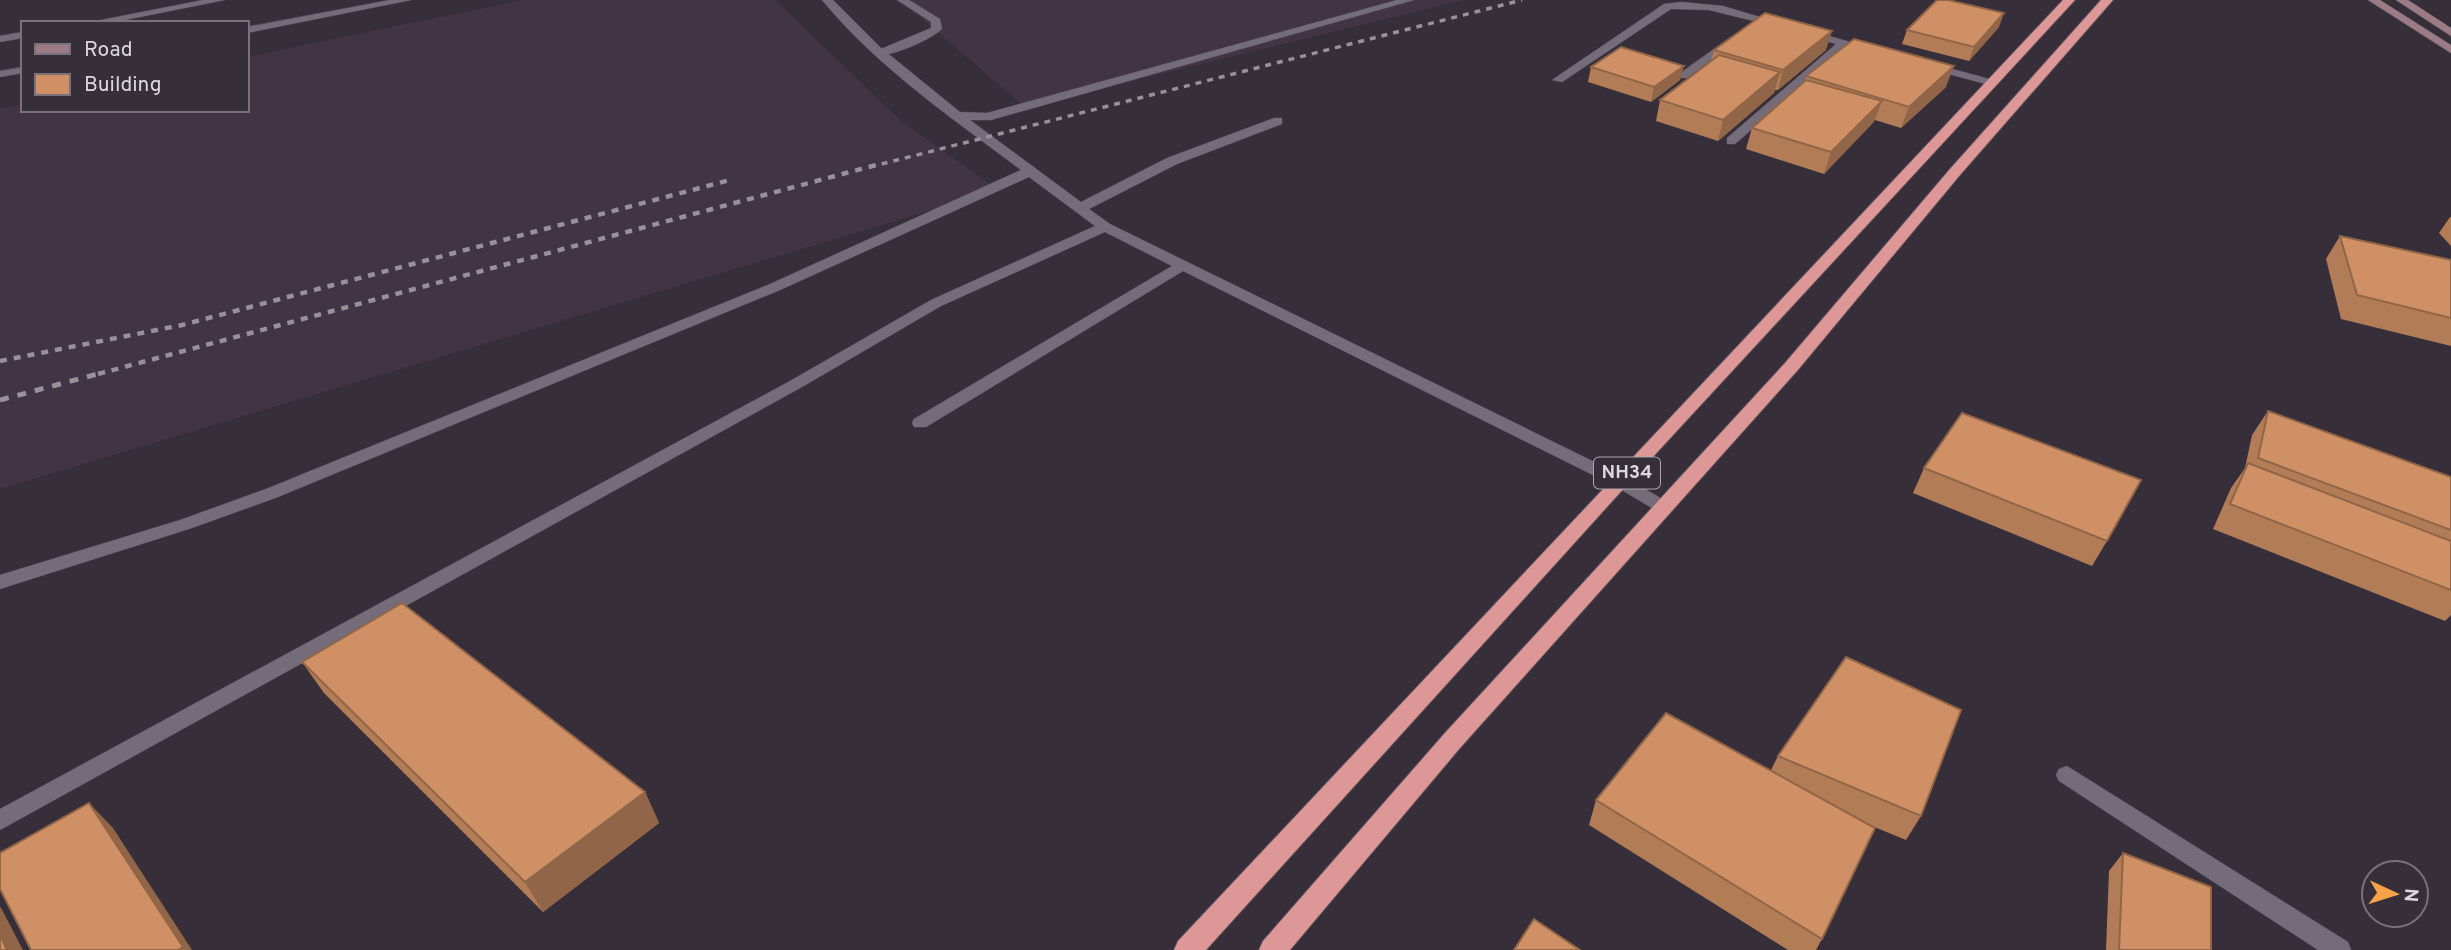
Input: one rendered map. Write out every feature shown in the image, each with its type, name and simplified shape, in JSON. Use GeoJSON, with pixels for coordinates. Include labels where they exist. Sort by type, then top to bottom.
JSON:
{"type":"FeatureCollection","features":[{"type":"Feature","properties":{"kind":"highway","name":"NH34"},"geometry":{"type":"LineString","coordinates":[[1188,950],[1619,481],[2069,0]]}},
{"type":"Feature","properties":{"kind":"highway","name":"NH34"},"geometry":{"type":"LineString","coordinates":[[1273,950],[1452,741],[1791,367],[1955,172],[2107,0]]}},
{"type":"Feature","properties":{"kind":"main road"},"geometry":{"type":"LineString","coordinates":[[2373,0],[2451,50]]}},
{"type":"Feature","properties":{"kind":"main road"},"geometry":{"type":"LineString","coordinates":[[2401,0],[2451,33]]}},
{"type":"Feature","properties":{"kind":"street"},"geometry":{"type":"LineString","coordinates":[[102,21],[219,0]]}},
{"type":"Feature","properties":{"kind":"street"},"geometry":{"type":"LineString","coordinates":[[248,30],[406,0]]}},
{"type":"Feature","properties":{"kind":"street"},"geometry":{"type":"LineString","coordinates":[[827,0],[880,53],[957,116],[1105,227],[1619,481],[1664,507]]}},
{"type":"Feature","properties":{"kind":"street"},"geometry":{"type":"LineString","coordinates":[[880,53],[919,39],[937,29],[936,21],[902,0]]}},
{"type":"Feature","properties":{"kind":"street"},"geometry":{"type":"LineString","coordinates":[[957,116],[987,117],[1409,0]]}},
{"type":"Feature","properties":{"kind":"street"},"geometry":{"type":"LineString","coordinates":[[1558,80],[1668,6],[1700,4],[1881,53]]}},
{"type":"Feature","properties":{"kind":"street"},"geometry":{"type":"LineString","coordinates":[[1748,27],[1759,19]]}},
{"type":"Feature","properties":{"kind":"street"},"geometry":{"type":"LineString","coordinates":[[0,38],[21,35]]}},
{"type":"Feature","properties":{"kind":"street"},"geometry":{"type":"LineString","coordinates":[[1683,76],[1738,36]]}},
{"type":"Feature","properties":{"kind":"street"},"geometry":{"type":"LineString","coordinates":[[1731,141],[1844,43]]}},
{"type":"Feature","properties":{"kind":"street"},"geometry":{"type":"LineString","coordinates":[[1918,63],[1993,83]]}},
{"type":"Feature","properties":{"kind":"street"},"geometry":{"type":"LineString","coordinates":[[0,74],[21,70]]}},
{"type":"Feature","properties":{"kind":"street"},"geometry":{"type":"LineString","coordinates":[[1080,208],[1183,156],[1278,121]]}},
{"type":"Feature","properties":{"kind":"street"},"geometry":{"type":"LineString","coordinates":[[0,582],[186,524],[272,493],[775,287],[1031,172]]}},
{"type":"Feature","properties":{"kind":"street"},"geometry":{"type":"LineString","coordinates":[[0,820],[796,384],[914,314],[1105,227]]}},
{"type":"Feature","properties":{"kind":"street"},"geometry":{"type":"LineString","coordinates":[[920,423],[1184,265]]}},
{"type":"Feature","properties":{"kind":"street"},"geometry":{"type":"LineString","coordinates":[[2067,775],[2339,950]]}},
{"type":"Feature","properties":{"kind":"shaded area"},"geometry":{"type":"Polygon","coordinates":[[[522,0],[775,0],[901,121],[999,190],[0,489],[0,109],[21,104],[21,112],[248,112],[248,57],[522,0]]]}},
{"type":"Feature","properties":{"kind":"shaded area"},"geometry":{"type":"Polygon","coordinates":[[[900,0],[1464,0],[1025,107],[900,0]]]}},
{"type":"Feature","properties":{"kind":"building"},"geometry":{"type":"Polygon","coordinates":[[[1937,0],[2004,13],[1974,47],[1907,30],[1937,0]]]}},
{"type":"Feature","properties":{"kind":"building"},"geometry":{"type":"Polygon","coordinates":[[[1765,13],[1832,31],[1783,70],[1714,50],[1765,13]]]}},
{"type":"Feature","properties":{"kind":"building"},"geometry":{"type":"Polygon","coordinates":[[[1854,39],[1954,66],[1909,107],[1806,76],[1854,39]]]}},
{"type":"Feature","properties":{"kind":"building"},"geometry":{"type":"Polygon","coordinates":[[[1621,47],[1684,66],[1654,87],[1591,67],[1621,47]]]}},
{"type":"Feature","properties":{"kind":"building"},"geometry":{"type":"Polygon","coordinates":[[[1719,55],[1780,72],[1723,120],[1660,100],[1719,55]]]}},
{"type":"Feature","properties":{"kind":"building"},"geometry":{"type":"Polygon","coordinates":[[[1806,80],[1882,101],[1831,152],[1752,128],[1806,80]]]}},
{"type":"Feature","properties":{"kind":"building"},"geometry":{"type":"Polygon","coordinates":[[[2340,236],[2451,260],[2451,318],[2357,295],[2340,236]]]}},
{"type":"Feature","properties":{"kind":"building"},"geometry":{"type":"Polygon","coordinates":[[[2268,411],[2451,477],[2451,530],[2258,458],[2268,411]]]}},
{"type":"Feature","properties":{"kind":"building"},"geometry":{"type":"Polygon","coordinates":[[[1962,413],[2141,480],[2107,541],[1924,468],[1962,413]]]}},
{"type":"Feature","properties":{"kind":"building"},"geometry":{"type":"Polygon","coordinates":[[[2248,463],[2451,541],[2451,590],[2230,504],[2248,463]]]}},
{"type":"Feature","properties":{"kind":"building"},"geometry":{"type":"Polygon","coordinates":[[[402,603],[645,792],[525,882],[302,662],[402,603]]]}},
{"type":"Feature","properties":{"kind":"building"},"geometry":{"type":"Polygon","coordinates":[[[1846,657],[1961,710],[1921,816],[1778,756],[1846,657]]]}},
{"type":"Feature","properties":{"kind":"building"},"geometry":{"type":"Polygon","coordinates":[[[1666,713],[1875,828],[1822,939],[1596,800],[1666,713]]]}},
{"type":"Feature","properties":{"kind":"building"},"geometry":{"type":"Polygon","coordinates":[[[89,803],[183,947],[178,950],[31,950],[0,889],[0,853],[89,803]]]}},
{"type":"Feature","properties":{"kind":"building"},"geometry":{"type":"Polygon","coordinates":[[[2123,853],[2211,887],[2211,950],[2119,950],[2123,853]]]}},
{"type":"Feature","properties":{"kind":"building"},"geometry":{"type":"Polygon","coordinates":[[[1534,919],[1580,950],[1514,950],[1534,919]]]}},
{"type":"Feature","properties":{"kind":"building"},"geometry":{"type":"Polygon","coordinates":[[[0,935],[7,950],[0,950],[0,935]]]}},
{"type":"Feature","properties":{"kind":"railway"},"geometry":{"type":"LineString","coordinates":[[870,167],[1522,0]]}},
{"type":"Feature","properties":{"kind":"railway"},"geometry":{"type":"LineString","coordinates":[[98,374],[876,165]]}},
{"type":"Feature","properties":{"kind":"railway"},"geometry":{"type":"LineString","coordinates":[[0,361],[182,325],[730,180]]}},
{"type":"Feature","properties":{"kind":"railway"},"geometry":{"type":"LineString","coordinates":[[0,400],[105,372]]}}]}
